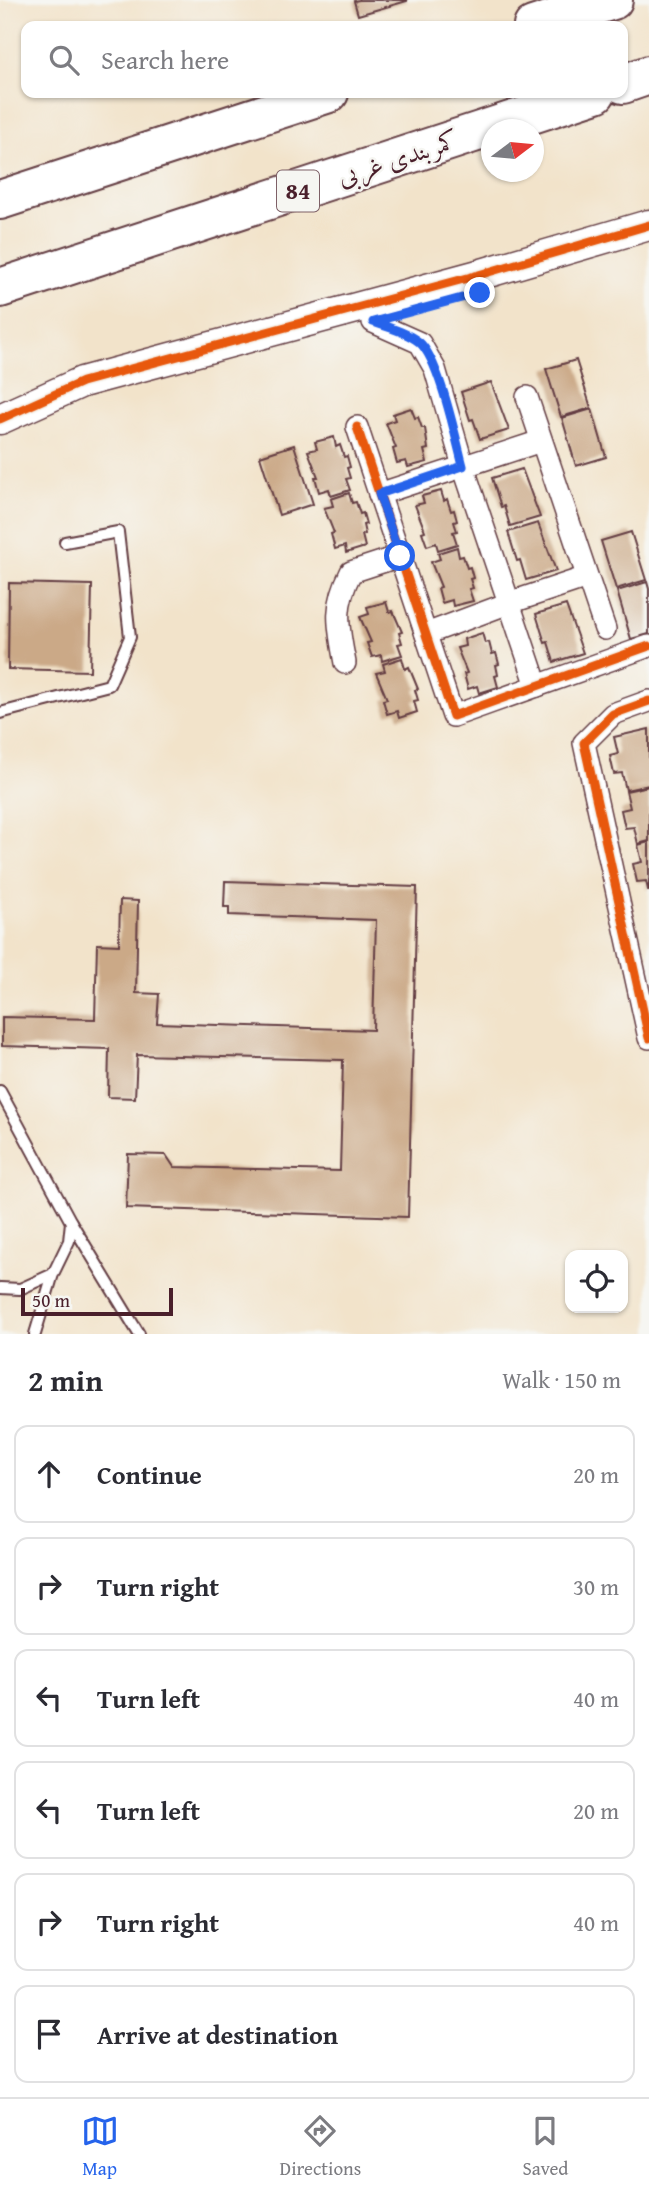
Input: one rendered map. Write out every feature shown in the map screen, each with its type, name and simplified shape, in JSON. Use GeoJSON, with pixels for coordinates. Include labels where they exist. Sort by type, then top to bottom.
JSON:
{"type":"FeatureCollection","features":[{"type":"Feature","properties":{"kind":"highway"},"geometry":{"type":"LineString","coordinates":[[548,21],[613,0]]}},
{"type":"Feature","properties":{"kind":"highway"},"geometry":{"type":"LineString","coordinates":[[628,82],[649,75]]}},
{"type":"Feature","properties":{"kind":"highway"},"geometry":{"type":"LineString","coordinates":[[0,200],[314,98]]}},
{"type":"Feature","properties":{"kind":"highway","name":"کمربندی غربی"},"geometry":{"type":"LineString","coordinates":[[0,288],[581,98]]}},
{"type":"Feature","properties":{"kind":"street"},"geometry":{"type":"LineString","coordinates":[[4,417],[82,382],[475,276],[649,225]]}},
{"type":"Feature","properties":{"kind":"street"},"geometry":{"type":"LineString","coordinates":[[4,417],[87,399],[373,322],[649,243]]}},
{"type":"Feature","properties":{"kind":"street"},"geometry":{"type":"LineString","coordinates":[[373,322],[421,343],[435,369],[463,466],[537,686]]}},
{"type":"Feature","properties":{"kind":"street"},"geometry":{"type":"LineString","coordinates":[[527,397],[604,629]]}},
{"type":"Feature","properties":{"kind":"street"},"geometry":{"type":"LineString","coordinates":[[357,427],[453,716],[649,646]]}},
{"type":"Feature","properties":{"kind":"street"},"geometry":{"type":"LineString","coordinates":[[379,494],[541,441]]}},
{"type":"Feature","properties":{"kind":"street"},"geometry":{"type":"LineString","coordinates":[[345,663],[338,626],[340,595],[351,572],[400,556]]}},
{"type":"Feature","properties":{"kind":"street"},"geometry":{"type":"LineString","coordinates":[[426,634],[587,578]]}},
{"type":"Feature","properties":{"kind":"street"},"geometry":{"type":"LineString","coordinates":[[649,701],[613,714],[584,743],[649,1038]]}},
{"type":"Feature","properties":{"kind":"lane"},"geometry":{"type":"LineString","coordinates":[[0,713],[109,685],[130,637],[118,532],[65,542]]}},
{"type":"Feature","properties":{"kind":"lane"},"geometry":{"type":"LineString","coordinates":[[0,1091],[71,1222],[139,1334]]}},
{"type":"Feature","properties":{"kind":"lane"},"geometry":{"type":"LineString","coordinates":[[34,1334],[53,1274],[69,1241],[71,1222]]}},
{"type":"Feature","properties":{"kind":"lane"},"geometry":{"type":"LineString","coordinates":[[0,1288],[20,1289],[53,1274]]}},
{"type":"Feature","properties":{"kind":"building"},"geometry":{"type":"Polygon","coordinates":[[[354,1],[407,1],[358,15],[354,1]]]}},
{"type":"Feature","properties":{"kind":"building"},"geometry":{"type":"Polygon","coordinates":[[[576,360],[591,408],[561,417],[546,369],[576,360]]]}},
{"type":"Feature","properties":{"kind":"building"},"geometry":{"type":"Polygon","coordinates":[[[491,382],[509,430],[480,439],[473,419],[470,420],[461,392],[491,382]]]}},
{"type":"Feature","properties":{"kind":"building"},"geometry":{"type":"Polygon","coordinates":[[[411,408],[422,428],[425,428],[428,449],[424,450],[427,462],[408,467],[406,461],[397,463],[393,449],[396,448],[386,423],[395,420],[393,414],[411,408]]]}},
{"type":"Feature","properties":{"kind":"building"},"geometry":{"type":"Polygon","coordinates":[[[592,409],[606,457],[576,466],[562,418],[592,409]]]}},
{"type":"Feature","properties":{"kind":"building"},"geometry":{"type":"Polygon","coordinates":[[[334,437],[336,447],[340,445],[344,457],[347,456],[350,478],[346,479],[350,490],[331,496],[329,489],[319,492],[315,477],[318,477],[308,451],[317,449],[315,442],[334,437]]]}},
{"type":"Feature","properties":{"kind":"building"},"geometry":{"type":"Polygon","coordinates":[[[294,445],[313,504],[279,515],[260,456],[294,445]]]}},
{"type":"Feature","properties":{"kind":"building"},"geometry":{"type":"Polygon","coordinates":[[[522,469],[540,517],[510,526],[492,478],[522,469]]]}},
{"type":"Feature","properties":{"kind":"building"},"geometry":{"type":"Polygon","coordinates":[[[441,491],[444,501],[447,499],[451,511],[454,510],[457,531],[453,532],[457,544],[438,550],[436,543],[427,546],[422,532],[425,531],[415,505],[424,503],[422,496],[441,491]]]}},
{"type":"Feature","properties":{"kind":"building"},"geometry":{"type":"Polygon","coordinates":[[[349,493],[352,503],[356,502],[360,514],[363,513],[366,524],[363,525],[365,534],[362,535],[365,547],[346,553],[345,546],[335,549],[331,534],[334,533],[324,508],[333,506],[331,499],[349,493]]]}},
{"type":"Feature","properties":{"kind":"building"},"geometry":{"type":"Polygon","coordinates":[[[538,523],[556,571],[526,580],[508,532],[538,523]]]}},
{"type":"Feature","properties":{"kind":"building"},"geometry":{"type":"Polygon","coordinates":[[[631,532],[646,580],[616,589],[601,541],[631,532]]]}},
{"type":"Feature","properties":{"kind":"building"},"geometry":{"type":"Polygon","coordinates":[[[457,547],[459,557],[463,556],[467,568],[470,567],[473,588],[469,589],[473,601],[453,606],[452,600],[442,603],[438,588],[441,587],[431,562],[440,559],[438,553],[457,547]]]}},
{"type":"Feature","properties":{"kind":"building"},"geometry":{"type":"Polygon","coordinates":[[[647,582],[649,634],[631,639],[617,591],[647,582]]]}},
{"type":"Feature","properties":{"kind":"building"},"geometry":{"type":"Polygon","coordinates":[[[9,583],[92,585],[90,671],[8,669],[9,583]]]}},
{"type":"Feature","properties":{"kind":"building"},"geometry":{"type":"Polygon","coordinates":[[[386,602],[402,632],[399,633],[402,643],[398,644],[402,655],[382,661],[381,655],[372,657],[367,643],[371,642],[360,617],[369,614],[367,607],[386,602]]]}},
{"type":"Feature","properties":{"kind":"building"},"geometry":{"type":"Polygon","coordinates":[[[566,605],[583,653],[554,662],[536,614],[566,605]]]}},
{"type":"Feature","properties":{"kind":"building"},"geometry":{"type":"Polygon","coordinates":[[[482,633],[485,643],[489,642],[492,654],[496,653],[499,664],[496,665],[498,675],[495,676],[498,687],[479,693],[477,686],[468,689],[464,674],[467,673],[457,648],[465,646],[464,639],[482,633]]]}},
{"type":"Feature","properties":{"kind":"building"},"geometry":{"type":"Polygon","coordinates":[[[402,658],[405,669],[409,667],[418,689],[415,690],[418,700],[414,701],[417,712],[399,718],[397,711],[387,714],[383,700],[387,699],[376,673],[385,671],[383,664],[402,658]]]}},
{"type":"Feature","properties":{"kind":"building"},"geometry":{"type":"Polygon","coordinates":[[[649,729],[649,785],[626,790],[622,773],[614,774],[610,756],[618,754],[614,737],[649,729]]]}},
{"type":"Feature","properties":{"kind":"building"},"geometry":{"type":"Polygon","coordinates":[[[649,786],[649,841],[638,844],[634,827],[625,828],[621,810],[630,808],[626,791],[649,786]]]}},
{"type":"Feature","properties":{"kind":"building"},"geometry":{"type":"Polygon","coordinates":[[[649,842],[648,890],[646,881],[637,882],[633,864],[642,862],[638,845],[649,842]]]}},
{"type":"Feature","properties":{"kind":"building"},"geometry":{"type":"Polygon","coordinates":[[[225,881],[417,887],[408,1217],[126,1208],[128,1154],[166,1155],[174,1167],[340,1171],[343,1060],[137,1055],[135,1098],[108,1097],[109,1049],[2,1046],[2,1017],[95,1019],[97,944],[119,945],[120,900],[138,901],[136,993],[159,994],[157,1023],[373,1030],[376,920],[229,915],[229,907],[224,907],[225,881]]]}},
{"type":"Feature","properties":{"kind":"cycle path"},"geometry":{"type":"LineString","coordinates":[[0,419],[82,382],[475,276],[649,225]]}},
{"type":"Feature","properties":{"kind":"cycle path"},"geometry":{"type":"LineString","coordinates":[[357,427],[453,716],[649,646]]}},
{"type":"Feature","properties":{"kind":"cycle path"},"geometry":{"type":"LineString","coordinates":[[649,701],[613,714],[584,743],[649,1038]]}},
{"type":"Feature","properties":{"kind":"route"},"geometry":{"type":"LineString","coordinates":[[400,556],[379,494],[463,466],[442,388],[421,343],[373,322],[480,293]]}}]}
